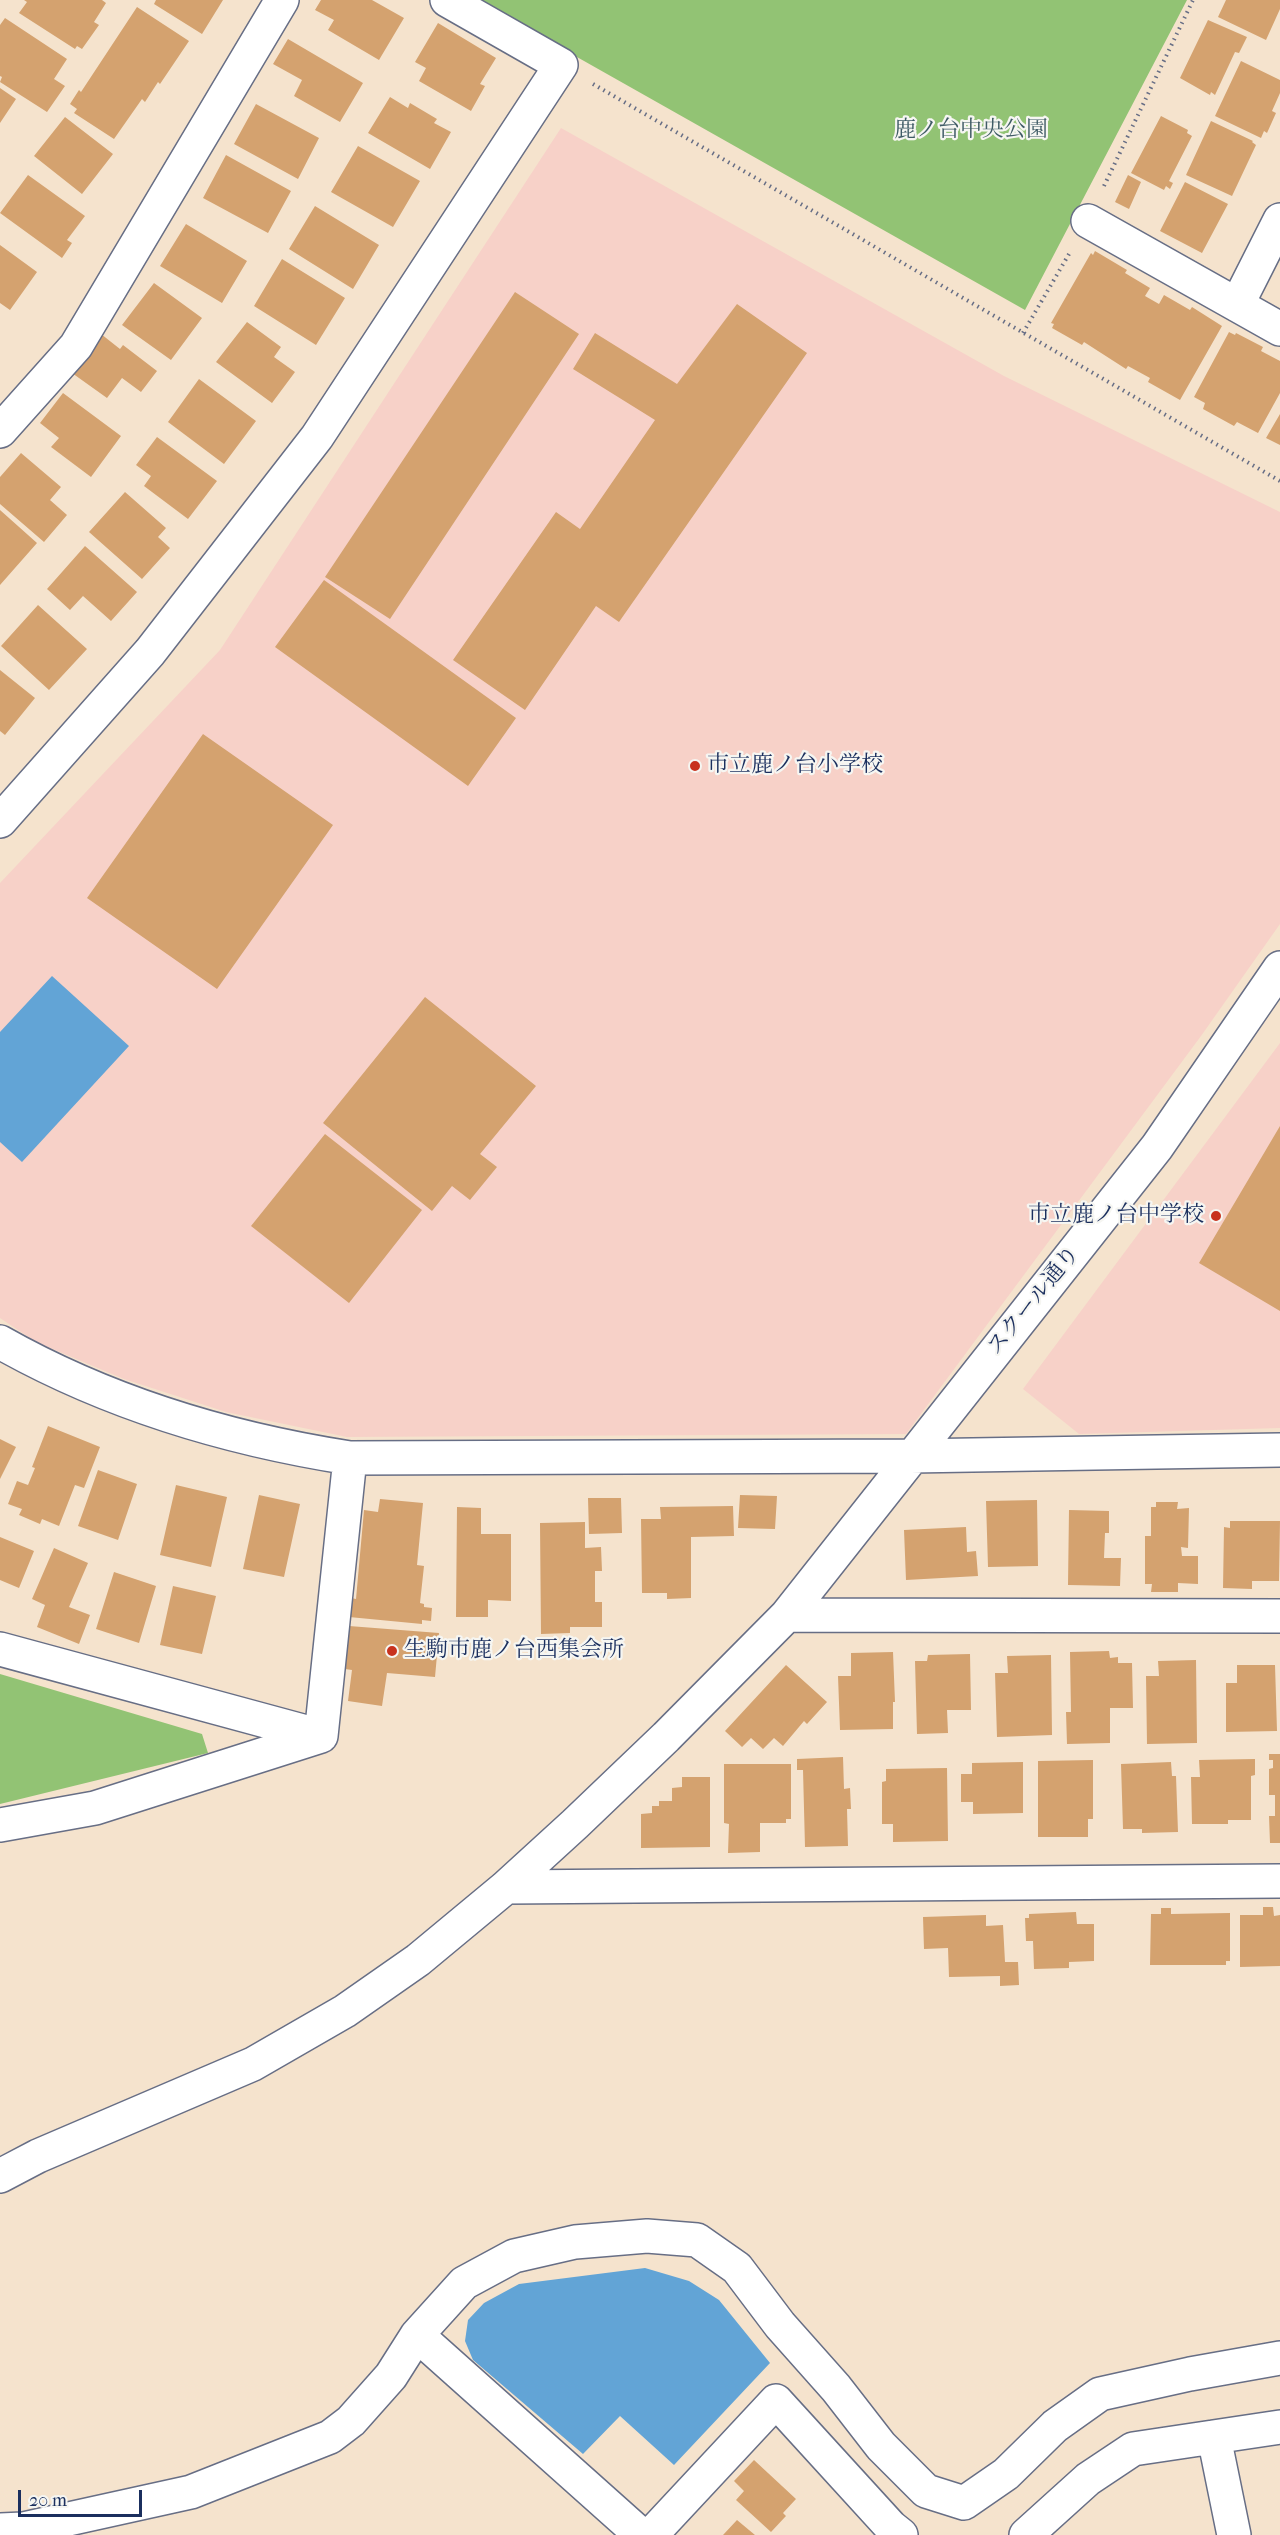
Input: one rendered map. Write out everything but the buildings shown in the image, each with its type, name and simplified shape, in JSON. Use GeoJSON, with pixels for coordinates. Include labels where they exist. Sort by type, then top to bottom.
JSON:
{"type":"FeatureCollection","features":[{"type":"Feature","properties":{"kind":"street"},"geometry":{"type":"LineString","coordinates":[[0,431],[76,346],[282,0]]}},
{"type":"Feature","properties":{"kind":"street"},"geometry":{"type":"LineString","coordinates":[[0,821],[150,652],[317,436],[561,65],[447,0]]}},
{"type":"Feature","properties":{"kind":"street"},"geometry":{"type":"LineString","coordinates":[[1237,305],[1280,220]]}},
{"type":"Feature","properties":{"kind":"street"},"geometry":{"type":"LineString","coordinates":[[1088,221],[1280,329]]}},
{"type":"Feature","properties":{"kind":"street","name":"スクール通り"},"geometry":{"type":"LineString","coordinates":[[0,2176],[38,2156],[253,2064],[345,2011],[418,1960],[506,1887],[666,1737],[787,1615],[1157,1147],[1280,968]]}},
{"type":"Feature","properties":{"kind":"street"},"geometry":{"type":"LineString","coordinates":[[0,1342],[42,1365],[166,1416],[299,1450],[350,1458],[911,1456],[1280,1450]]}},
{"type":"Feature","properties":{"kind":"street"},"geometry":{"type":"LineString","coordinates":[[321,1736],[350,1458]]}},
{"type":"Feature","properties":{"kind":"street"},"geometry":{"type":"LineString","coordinates":[[787,1615],[1280,1616]]}},
{"type":"Feature","properties":{"kind":"street"},"geometry":{"type":"LineString","coordinates":[[0,1649],[321,1736]]}},
{"type":"Feature","properties":{"kind":"street"},"geometry":{"type":"LineString","coordinates":[[0,1824],[95,1808],[321,1736]]}},
{"type":"Feature","properties":{"kind":"street"},"geometry":{"type":"LineString","coordinates":[[506,1887],[1280,1881]]}},
{"type":"Feature","properties":{"kind":"street"},"geometry":{"type":"LineString","coordinates":[[0,2530],[23,2529],[191,2492],[330,2437],[351,2421],[391,2376],[417,2335],[464,2283],[514,2256],[575,2242],[647,2236],[697,2240],[737,2268],[780,2325],[836,2388],[881,2446],[926,2491],[964,2503],[1006,2474],[1055,2426],[1100,2394],[1280,2358]]}},
{"type":"Feature","properties":{"kind":"street"},"geometry":{"type":"LineString","coordinates":[[417,2335],[641,2535]]}},
{"type":"Feature","properties":{"kind":"street"},"geometry":{"type":"LineString","coordinates":[[651,2535],[776,2401],[891,2527],[902,2535]]}},
{"type":"Feature","properties":{"kind":"street"},"geometry":{"type":"LineString","coordinates":[[1026,2535],[1088,2479],[1133,2449],[1280,2427]]}},
{"type":"Feature","properties":{"kind":"street"},"geometry":{"type":"LineString","coordinates":[[1215,2437],[1234,2535]]}},
{"type":"Feature","properties":{"kind":"path"},"geometry":{"type":"LineString","coordinates":[[1023,333],[1088,221],[1193,0]]}},
{"type":"Feature","properties":{"kind":"path"},"geometry":{"type":"LineString","coordinates":[[561,65],[1280,481]]}},
{"type":"Feature","properties":{"kind":"shaded area","name":"市立鹿ノ台小学校"},"geometry":{"type":"Polygon","coordinates":[[[561,128],[1004,376],[1280,512],[1280,924],[1201,1036],[906,1434],[347,1437],[226,1412],[124,1379],[36,1342],[0,1318],[0,883],[220,650],[561,128]]]}},
{"type":"Feature","properties":{"kind":"shaded area","name":"市立鹿ノ台中学校"},"geometry":{"type":"Polygon","coordinates":[[[1280,1043],[1280,1428],[1079,1434],[1023,1389],[1280,1043]]]}},
{"type":"Feature","properties":{"kind":"green space","name":"鹿ノ台中央公園"},"geometry":{"type":"Polygon","coordinates":[[[476,0],[1187,0],[1025,310],[476,0]]]}},
{"type":"Feature","properties":{"kind":"green space"},"geometry":{"type":"Polygon","coordinates":[[[0,1674],[202,1734],[208,1753],[0,1804],[0,1674]]]}},
{"type":"Feature","properties":{"kind":"water"},"geometry":{"type":"Polygon","coordinates":[[[52,976],[129,1046],[22,1162],[0,1142],[0,1032],[52,976]]]}},
{"type":"Feature","properties":{"kind":"water"},"geometry":{"type":"Polygon","coordinates":[[[645,2268],[689,2281],[719,2300],[770,2363],[674,2465],[620,2416],[583,2454],[473,2360],[465,2341],[468,2320],[484,2303],[519,2284],[645,2268]]]}},
{"type":"Feature","properties":{"kind":"place","name":"市立鹿ノ台小学校"},"geometry":{"type":"Point","coordinates":[695,766]}},
{"type":"Feature","properties":{"kind":"place","name":"市立鹿ノ台中学校"},"geometry":{"type":"Point","coordinates":[1216,1216]}},
{"type":"Feature","properties":{"kind":"place","name":"生駒市鹿ノ台西集会所"},"geometry":{"type":"Point","coordinates":[392,1651]}}]}
